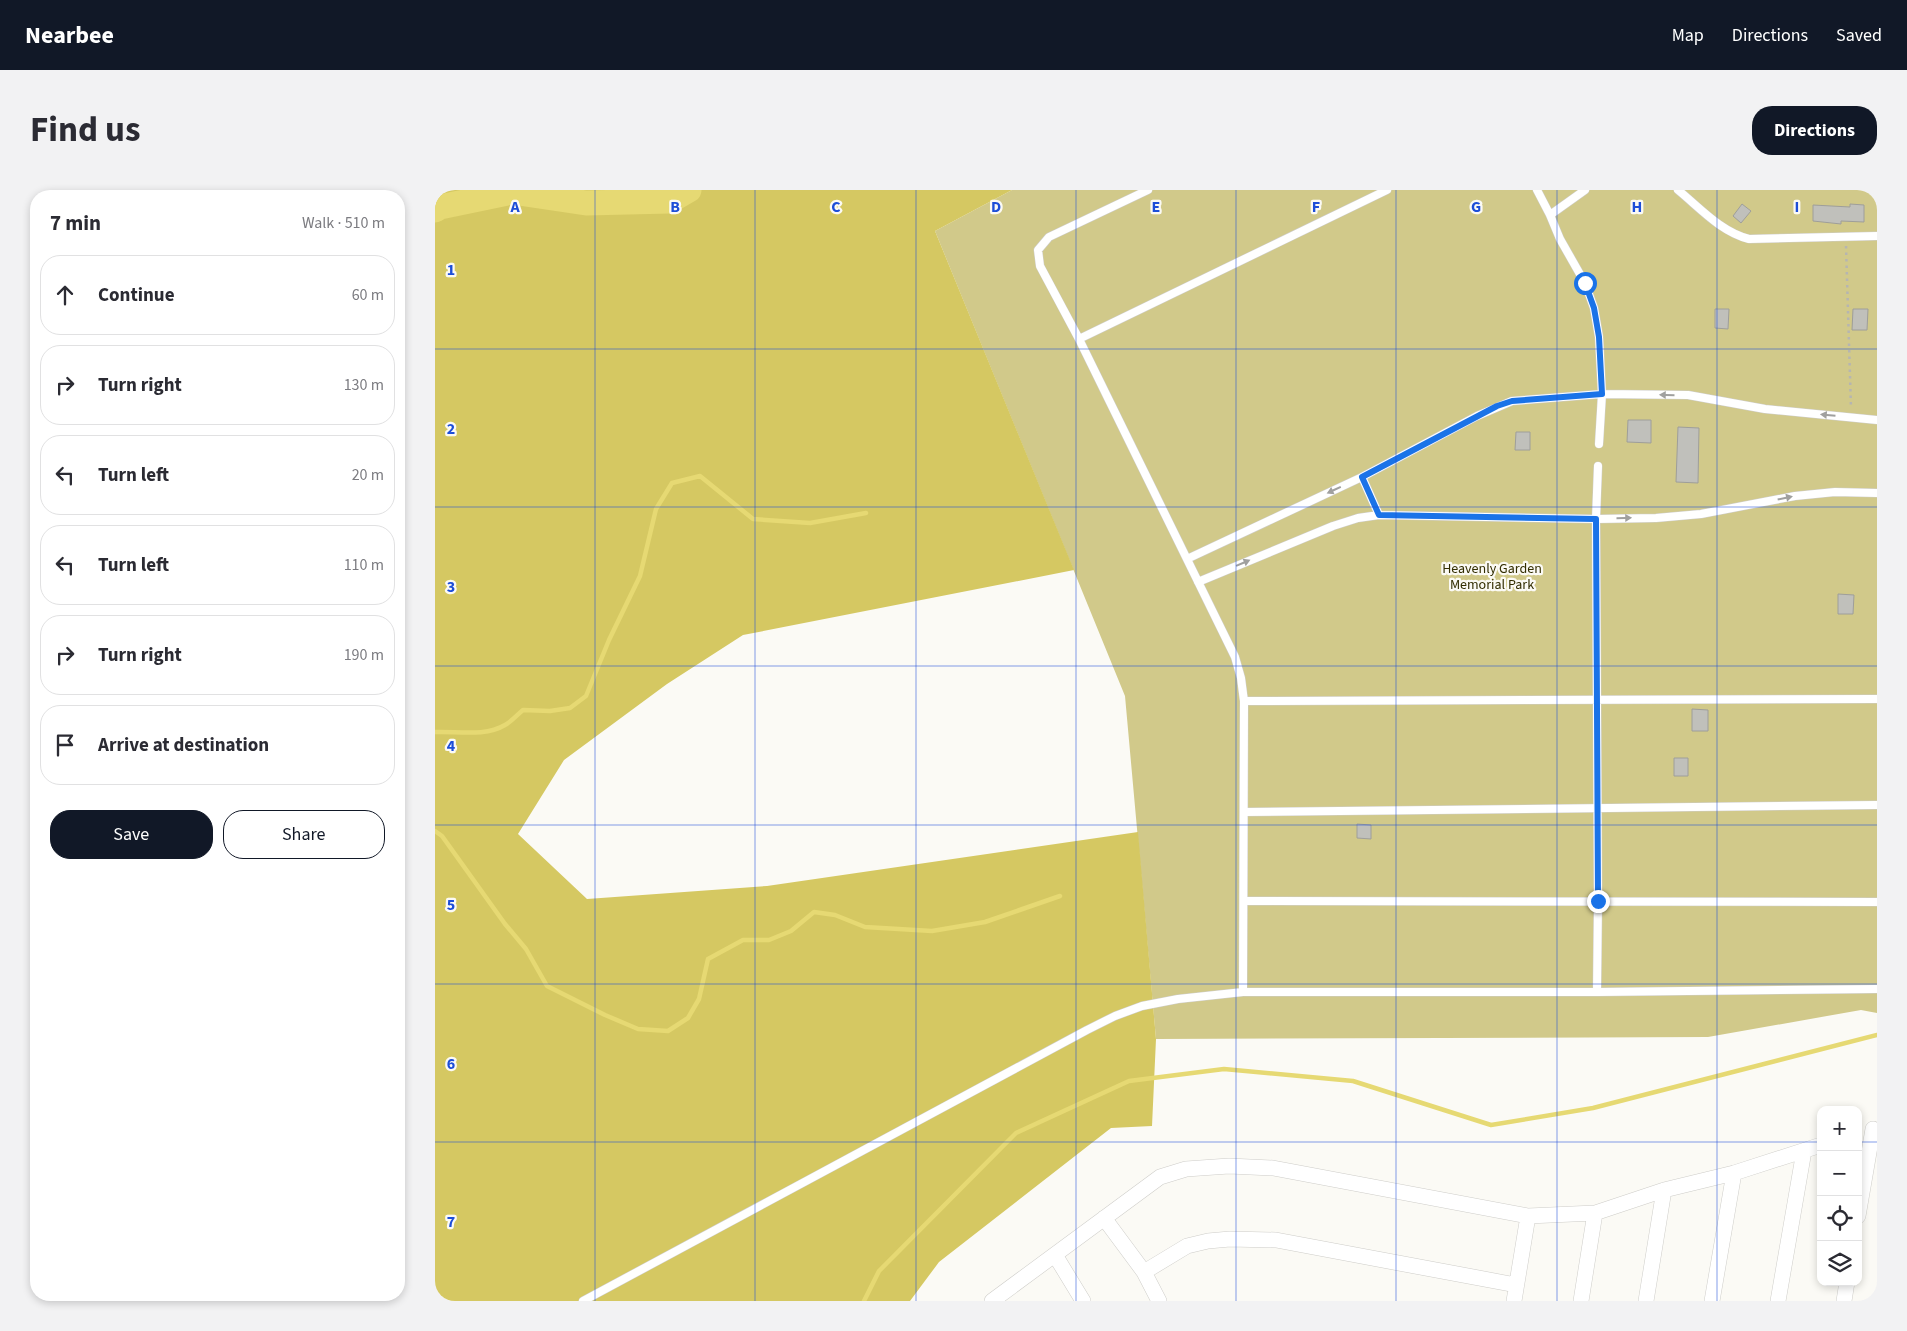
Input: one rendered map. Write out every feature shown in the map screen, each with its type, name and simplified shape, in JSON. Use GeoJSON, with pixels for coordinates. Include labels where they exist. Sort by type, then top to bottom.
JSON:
{"type":"FeatureCollection","features":[{"type":"Feature","properties":{"kind":"street"},"geometry":{"type":"LineString","coordinates":[[1861,1196],[1869,1129]]}},
{"type":"Feature","properties":{"kind":"street"},"geometry":{"type":"LineString","coordinates":[[1000,1298],[1160,1177],[1186,1170],[1229,1166],[1273,1168],[1528,1216],[1595,1213],[1664,1190],[1734,1173],[1817,1146]]}},
{"type":"Feature","properties":{"kind":"street"},"geometry":{"type":"LineString","coordinates":[[1778,1301],[1804,1151]]}},
{"type":"Feature","properties":{"kind":"street"},"geometry":{"type":"LineString","coordinates":[[1713,1301],[1734,1173]]}},
{"type":"Feature","properties":{"kind":"street"},"geometry":{"type":"LineString","coordinates":[[1646,1301],[1664,1190]]}},
{"type":"Feature","properties":{"kind":"street"},"geometry":{"type":"LineString","coordinates":[[1581,1301],[1595,1213]]}},
{"type":"Feature","properties":{"kind":"street"},"geometry":{"type":"LineString","coordinates":[[1514,1301],[1528,1216]]}},
{"type":"Feature","properties":{"kind":"street"},"geometry":{"type":"LineString","coordinates":[[1104,1218],[1145,1272],[1159,1301]]}},
{"type":"Feature","properties":{"kind":"street"},"geometry":{"type":"LineString","coordinates":[[1145,1272],[1187,1246],[1229,1239],[1276,1240],[1516,1284]]}},
{"type":"Feature","properties":{"kind":"street"},"geometry":{"type":"LineString","coordinates":[[1055,1255],[1083,1301]]}},
{"type":"Feature","properties":{"kind":"street"},"geometry":{"type":"LineString","coordinates":[[1844,1301],[1846,1286]]}},
{"type":"Feature","properties":{"kind":"lane"},"geometry":{"type":"LineString","coordinates":[[1148,190],[1049,238],[1038,250],[1041,266],[1235,657],[1241,678],[1244,701],[1243,992]]}},
{"type":"Feature","properties":{"kind":"lane"},"geometry":{"type":"LineString","coordinates":[[1079,340],[1387,190]]}},
{"type":"Feature","properties":{"kind":"lane"},"geometry":{"type":"LineString","coordinates":[[1537,190],[1560,239],[1585,283],[1594,308],[1599,337],[1602,394],[1599,444]]}},
{"type":"Feature","properties":{"kind":"lane"},"geometry":{"type":"LineString","coordinates":[[1550,215],[1585,190]]}},
{"type":"Feature","properties":{"kind":"lane"},"geometry":{"type":"LineString","coordinates":[[1678,190],[1723,227],[1737,236],[1749,239],[1877,236]]}},
{"type":"Feature","properties":{"kind":"lane"},"geometry":{"type":"LineString","coordinates":[[1187,559],[1362,477],[1497,406],[1512,401],[1602,394],[1688,395],[1765,409],[1877,420]]}},
{"type":"Feature","properties":{"kind":"lane"},"geometry":{"type":"LineString","coordinates":[[1597,992],[1596,519],[1598,466]]}},
{"type":"Feature","properties":{"kind":"lane"},"geometry":{"type":"LineString","coordinates":[[1362,477],[1379,515]]}},
{"type":"Feature","properties":{"kind":"lane"},"geometry":{"type":"LineString","coordinates":[[1198,582],[1333,526],[1379,515],[1596,519],[1656,518],[1701,514],[1795,496],[1835,492],[1877,494]]}},
{"type":"Feature","properties":{"kind":"lane"},"geometry":{"type":"LineString","coordinates":[[1244,701],[1877,699]]}},
{"type":"Feature","properties":{"kind":"lane"},"geometry":{"type":"LineString","coordinates":[[1243,812],[1877,805]]}},
{"type":"Feature","properties":{"kind":"lane"},"geometry":{"type":"LineString","coordinates":[[1244,901],[1877,902]]}},
{"type":"Feature","properties":{"kind":"lane"},"geometry":{"type":"LineString","coordinates":[[583,1301],[1115,1016],[1142,1006],[1178,999],[1243,992],[1597,992],[1877,989]]}},
{"type":"Feature","properties":{"kind":"path"},"geometry":{"type":"LineString","coordinates":[[1845,236],[1852,417]]}},
{"type":"Feature","properties":{"kind":"green space","name":"Heavenly Garden Memorial Park"},"geometry":{"type":"Polygon","coordinates":[[[1012,190],[1877,190],[1877,1013],[1861,1010],[1708,1037],[1156,1039],[1125,696],[935,231],[1012,190]]]}},
{"type":"Feature","properties":{"kind":"shaded area"},"geometry":{"type":"Polygon","coordinates":[[[435,190],[1012,190],[935,231],[1074,570],[743,635],[667,684],[564,760],[518,834],[587,899],[767,886],[1138,832],[1156,1039],[1152,1126],[1111,1128],[939,1262],[910,1301],[435,1301],[435,190]]]}},
{"type":"Feature","properties":{"kind":"building"},"geometry":{"type":"Polygon","coordinates":[[[1742,204],[1751,211],[1741,223],[1733,216],[1742,204]]]}},
{"type":"Feature","properties":{"kind":"building"},"geometry":{"type":"Polygon","coordinates":[[[1850,204],[1864,205],[1864,222],[1841,221],[1841,224],[1813,221],[1813,205],[1850,207],[1850,204]]]}},
{"type":"Feature","properties":{"kind":"building"},"geometry":{"type":"Polygon","coordinates":[[[1715,309],[1729,309],[1728,329],[1715,328],[1715,309]]]}},
{"type":"Feature","properties":{"kind":"building"},"geometry":{"type":"Polygon","coordinates":[[[1853,309],[1868,309],[1867,330],[1852,330],[1853,309]]]}},
{"type":"Feature","properties":{"kind":"building"},"geometry":{"type":"Polygon","coordinates":[[[1628,420],[1651,420],[1651,443],[1627,442],[1628,420]]]}},
{"type":"Feature","properties":{"kind":"building"},"geometry":{"type":"Polygon","coordinates":[[[1678,427],[1699,428],[1698,483],[1676,482],[1678,427]]]}},
{"type":"Feature","properties":{"kind":"building"},"geometry":{"type":"Polygon","coordinates":[[[1516,432],[1530,432],[1530,450],[1515,450],[1516,432]]]}},
{"type":"Feature","properties":{"kind":"building"},"geometry":{"type":"Polygon","coordinates":[[[1838,594],[1854,595],[1853,614],[1838,614],[1838,594]]]}},
{"type":"Feature","properties":{"kind":"building"},"geometry":{"type":"Polygon","coordinates":[[[1692,709],[1708,710],[1708,731],[1692,731],[1692,709]]]}},
{"type":"Feature","properties":{"kind":"building"},"geometry":{"type":"Polygon","coordinates":[[[1674,758],[1688,758],[1688,776],[1674,776],[1674,758]]]}},
{"type":"Feature","properties":{"kind":"building"},"geometry":{"type":"Polygon","coordinates":[[[1357,824],[1371,825],[1371,839],[1357,838],[1357,824]]]}},
{"type":"Feature","properties":{"kind":"waterway"},"geometry":{"type":"LineString","coordinates":[[435,210],[440,207],[512,192],[586,203],[670,201],[689,190]]}},
{"type":"Feature","properties":{"kind":"waterway"},"geometry":{"type":"LineString","coordinates":[[435,732],[471,733],[489,731],[507,724],[523,710],[550,711],[570,708],[586,696],[609,640],[640,576],[656,509],[672,483],[700,476],[753,519],[810,523],[866,513]]}},
{"type":"Feature","properties":{"kind":"waterway"},"geometry":{"type":"LineString","coordinates":[[435,831],[442,836],[505,924],[526,949],[547,986],[638,1029],[668,1031],[688,1018],[699,999],[708,959],[743,940],[769,940],[791,931],[814,912],[835,915],[865,927],[932,931],[985,922],[1060,896]]}},
{"type":"Feature","properties":{"kind":"waterway"},"geometry":{"type":"LineString","coordinates":[[864,1301],[879,1271],[1016,1133],[1129,1081],[1224,1069],[1353,1081],[1491,1125],[1593,1108],[1877,1035]]}},
{"type":"Feature","properties":{"kind":"route"},"geometry":{"type":"LineString","coordinates":[[1585,283],[1594,308],[1599,337],[1602,394],[1512,401],[1497,406],[1362,477],[1379,515],[1596,519],[1598,901]]}}]}
